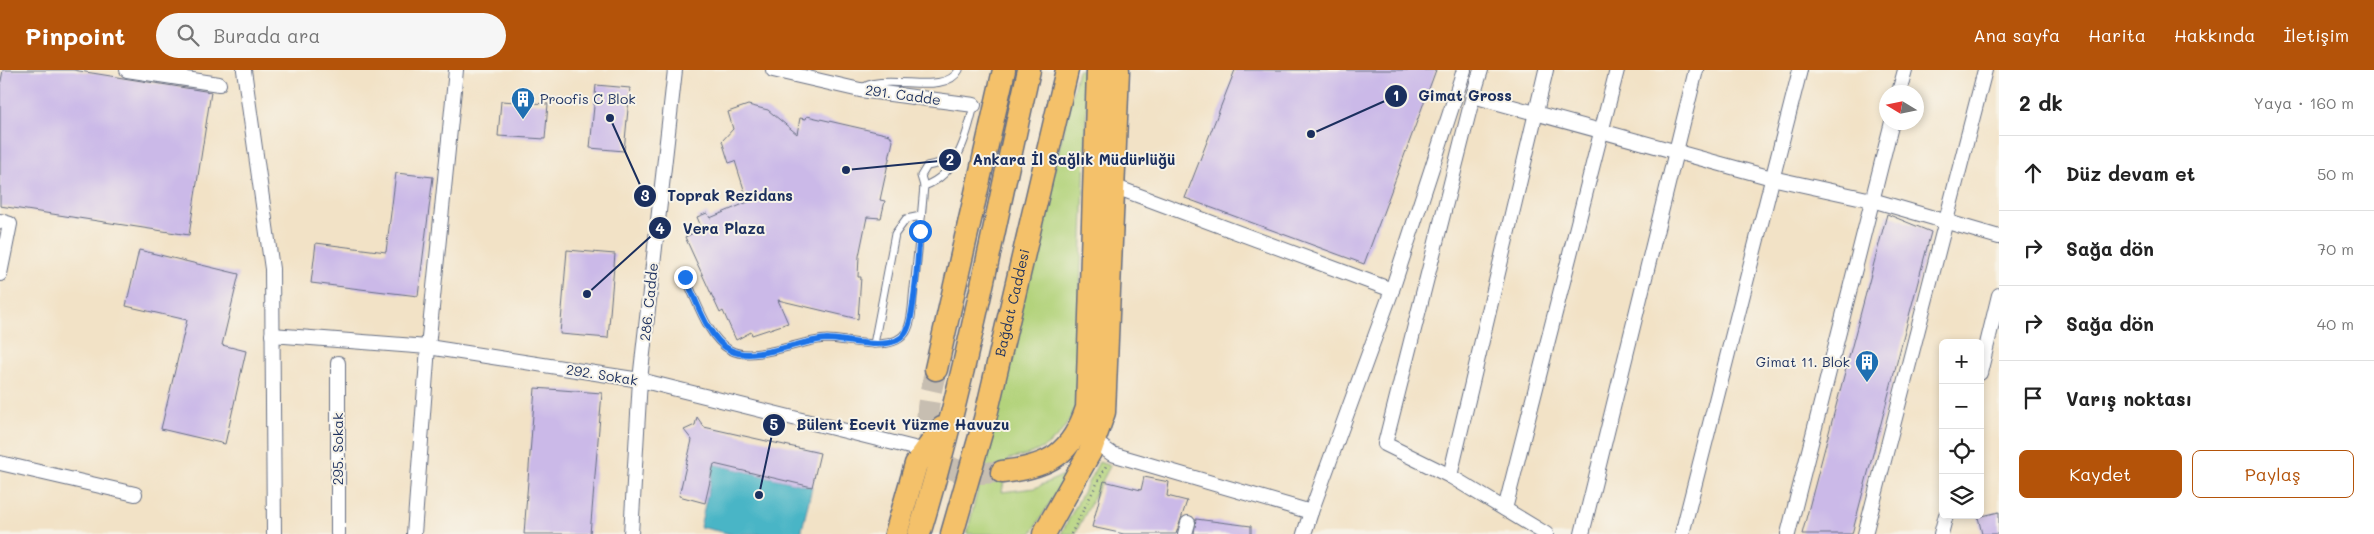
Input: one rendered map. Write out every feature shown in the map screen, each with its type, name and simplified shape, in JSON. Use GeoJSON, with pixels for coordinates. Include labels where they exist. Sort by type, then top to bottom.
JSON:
{"type":"FeatureCollection","features":[{"type":"Feature","properties":{"kind":"main road"},"geometry":{"type":"LineString","coordinates":[[936,370],[1004,70]]}},
{"type":"Feature","properties":{"kind":"main road"},"geometry":{"type":"LineString","coordinates":[[919,534],[934,485],[952,412],[1029,70]]}},
{"type":"Feature","properties":{"kind":"main road","name":"Bağdat Caddesi"},"geometry":{"type":"LineString","coordinates":[[952,534],[985,419],[1067,70]]}},
{"type":"Feature","properties":{"kind":"main road"},"geometry":{"type":"LineString","coordinates":[[1002,472],[1044,464],[1066,450],[1080,428],[1087,408],[1098,70]]}},
{"type":"Feature","properties":{"kind":"main road"},"geometry":{"type":"LineString","coordinates":[[1044,534],[1090,452],[1104,412],[1118,70]]}},
{"type":"Feature","properties":{"kind":"main road"},"geometry":{"type":"LineString","coordinates":[[896,534],[916,464],[952,412]]}},
{"type":"Feature","properties":{"kind":"main road"},"geometry":{"type":"LineString","coordinates":[[964,534],[985,419]]}},
{"type":"Feature","properties":{"kind":"street"},"geometry":{"type":"LineString","coordinates":[[129,70],[219,84]]}},
{"type":"Feature","properties":{"kind":"street"},"geometry":{"type":"LineString","coordinates":[[244,70],[272,269],[274,534]]}},
{"type":"Feature","properties":{"kind":"street"},"geometry":{"type":"LineString","coordinates":[[414,534],[428,347],[456,70]]}},
{"type":"Feature","properties":{"kind":"street","name":"286. Cadde"},"geometry":{"type":"LineString","coordinates":[[631,534],[640,380],[675,70]]}},
{"type":"Feature","properties":{"kind":"street","name":"291. Cadde"},"geometry":{"type":"LineString","coordinates":[[773,70],[860,90],[974,106]]}},
{"type":"Feature","properties":{"kind":"street"},"geometry":{"type":"LineString","coordinates":[[1304,534],[1392,290],[1464,70]]}},
{"type":"Feature","properties":{"kind":"street"},"geometry":{"type":"LineString","coordinates":[[1481,70],[1385,444],[1450,476],[1546,534]]}},
{"type":"Feature","properties":{"kind":"street"},"geometry":{"type":"LineString","coordinates":[[1450,476],[1546,70]]}},
{"type":"Feature","properties":{"kind":"street"},"geometry":{"type":"LineString","coordinates":[[1505,509],[1617,70]]}},
{"type":"Feature","properties":{"kind":"street"},"geometry":{"type":"LineString","coordinates":[[1582,534],[1696,70]]}},
{"type":"Feature","properties":{"kind":"street"},"geometry":{"type":"LineString","coordinates":[[1682,534],[1800,70]]}},
{"type":"Feature","properties":{"kind":"street"},"geometry":{"type":"LineString","coordinates":[[1901,85],[1905,70]]}},
{"type":"Feature","properties":{"kind":"street"},"geometry":{"type":"LineString","coordinates":[[1865,534],[1985,70]]}},
{"type":"Feature","properties":{"kind":"street"},"geometry":{"type":"LineString","coordinates":[[1473,96],[1772,178],[1872,200],[1999,237]]}},
{"type":"Feature","properties":{"kind":"street"},"geometry":{"type":"LineString","coordinates":[[1788,534],[1890,130]]}},
{"type":"Feature","properties":{"kind":"street"},"geometry":{"type":"LineString","coordinates":[[1113,186],[1392,290]]}},
{"type":"Feature","properties":{"kind":"street"},"geometry":{"type":"LineString","coordinates":[[0,221],[10,224],[0,274]]}},
{"type":"Feature","properties":{"kind":"street"},"geometry":{"type":"LineString","coordinates":[[1984,357],[1999,295]]}},
{"type":"Feature","properties":{"kind":"street","name":"292. Sokak"},"geometry":{"type":"LineString","coordinates":[[272,335],[428,347],[640,380],[926,451]]}},
{"type":"Feature","properties":{"kind":"street","name":"295. Sokak"},"geometry":{"type":"LineString","coordinates":[[338,363],[338,534]]}},
{"type":"Feature","properties":{"kind":"street"},"geometry":{"type":"LineString","coordinates":[[1094,441],[1112,454],[1311,512]]}},
{"type":"Feature","properties":{"kind":"street"},"geometry":{"type":"LineString","coordinates":[[0,463],[136,494]]}},
{"type":"Feature","properties":{"kind":"street"},"geometry":{"type":"LineString","coordinates":[[1941,534],[1945,519]]}},
{"type":"Feature","properties":{"kind":"lane"},"geometry":{"type":"LineString","coordinates":[[860,90],[872,77],[886,74],[946,80],[956,75],[959,70]]}},
{"type":"Feature","properties":{"kind":"lane"},"geometry":{"type":"LineString","coordinates":[[924,186],[940,179],[963,146],[974,106]]}},
{"type":"Feature","properties":{"kind":"lane"},"geometry":{"type":"LineString","coordinates":[[685,277],[713,334],[722,345],[733,352],[758,353],[806,341],[826,339],[874,344],[897,341],[906,332],[911,312],[924,186],[921,176],[927,166],[941,163],[951,164]]}},
{"type":"Feature","properties":{"kind":"lane"},"geometry":{"type":"LineString","coordinates":[[874,344],[895,234],[906,219],[921,216]]}},
{"type":"Feature","properties":{"kind":"path"},"geometry":{"type":"LineString","coordinates":[[1071,534],[1112,454]]}},
{"type":"Feature","properties":{"kind":"green space"},"geometry":{"type":"Polygon","coordinates":[[[1078,70],[1088,70],[1076,406],[1065,427],[1051,443],[1032,453],[1008,459],[1002,492],[1035,488],[1068,473],[1031,534],[967,534],[1078,70]]]}},
{"type":"Feature","properties":{"kind":"green space"},"geometry":{"type":"Polygon","coordinates":[[[1099,462],[1110,466],[1075,534],[1061,534],[1099,462]]]}},
{"type":"Feature","properties":{"kind":"water"},"geometry":{"type":"Polygon","coordinates":[[[714,464],[812,487],[801,534],[731,534],[700,527],[714,464]]]}},
{"type":"Feature","properties":{"kind":"building"},"geometry":{"type":"Polygon","coordinates":[[[3,70],[73,70],[211,92],[189,235],[0,206],[0,86],[3,70]]]}},
{"type":"Feature","properties":{"kind":"building"},"geometry":{"type":"Polygon","coordinates":[[[1235,70],[1436,70],[1364,264],[1185,198],[1235,70]]]}},
{"type":"Feature","properties":{"kind":"building"},"geometry":{"type":"Polygon","coordinates":[[[596,85],[630,88],[624,151],[590,148],[596,85]]]}},
{"type":"Feature","properties":{"kind":"building","name":"Proofis C Blok"},"geometry":{"type":"Polygon","coordinates":[[[501,101],[548,104],[545,139],[498,136],[501,101]]]}},
{"type":"Feature","properties":{"kind":"building"},"geometry":{"type":"Polygon","coordinates":[[[748,105],[768,110],[797,134],[800,118],[806,119],[807,116],[890,135],[893,141],[880,200],[885,201],[881,218],[867,217],[859,256],[858,277],[861,277],[858,319],[778,300],[788,323],[752,335],[751,332],[736,340],[723,311],[720,313],[685,237],[702,229],[697,217],[707,213],[710,218],[748,202],[735,161],[729,163],[722,141],[733,129],[728,112],[748,105]]]}},
{"type":"Feature","properties":{"kind":"building"},"geometry":{"type":"Polygon","coordinates":[[[396,173],[433,177],[418,296],[311,283],[316,243],[386,252],[396,173]]]}},
{"type":"Feature","properties":{"kind":"building","name":"Gimat 11. Blok"},"geometry":{"type":"Polygon","coordinates":[[[1887,214],[1931,232],[1852,534],[1802,534],[1887,214]]]}},
{"type":"Feature","properties":{"kind":"building"},"geometry":{"type":"Polygon","coordinates":[[[139,250],[239,274],[222,345],[246,351],[225,444],[161,429],[187,320],[126,306],[139,250]]]}},
{"type":"Feature","properties":{"kind":"building"},"geometry":{"type":"Polygon","coordinates":[[[567,250],[615,254],[608,338],[560,334],[567,250]]]}},
{"type":"Feature","properties":{"kind":"building"},"geometry":{"type":"Polygon","coordinates":[[[535,388],[602,393],[590,534],[524,534],[535,388]]]}},
{"type":"Feature","properties":{"kind":"building"},"geometry":{"type":"Polygon","coordinates":[[[697,417],[704,427],[820,453],[812,487],[714,464],[705,503],[679,496],[692,440],[684,430],[695,425],[697,417]]]}},
{"type":"Feature","properties":{"kind":"building"},"geometry":{"type":"Polygon","coordinates":[[[1144,477],[1169,482],[1167,496],[1187,501],[1176,534],[1124,534],[1092,527],[1104,481],[1141,490],[1144,477]]]}},
{"type":"Feature","properties":{"kind":"building"},"geometry":{"type":"Polygon","coordinates":[[[1999,512],[1999,534],[1982,534],[1978,519],[1984,519],[1984,516],[1999,512]]]}},
{"type":"Feature","properties":{"kind":"building"},"geometry":{"type":"Polygon","coordinates":[[[1196,519],[1251,526],[1251,534],[1194,534],[1196,519]]]}},
{"type":"Feature","properties":{"kind":"tunnel"},"geometry":{"type":"LineString","coordinates":[[936,369],[929,401],[928,422],[931,442],[938,455],[947,465],[961,472],[1002,472]]}},
{"type":"Feature","properties":{"kind":"place","name":"Toprak Rezidans"},"geometry":{"type":"Point","coordinates":[610,118]}},
{"type":"Feature","properties":{"kind":"place","name":"Proofis C Blok"},"geometry":{"type":"Point","coordinates":[523,120]}},
{"type":"Feature","properties":{"kind":"place","name":"Gimat Gross"},"geometry":{"type":"Point","coordinates":[1311,134]}},
{"type":"Feature","properties":{"kind":"place","name":"Ankara İl Sağlık Müdürlüğü"},"geometry":{"type":"Point","coordinates":[846,170]}},
{"type":"Feature","properties":{"kind":"place","name":"Vera Plaza"},"geometry":{"type":"Point","coordinates":[587,294]}},
{"type":"Feature","properties":{"kind":"place","name":"Gimat 11. Blok"},"geometry":{"type":"Point","coordinates":[1867,383]}},
{"type":"Feature","properties":{"kind":"place","name":"Bülent Ecevit Yüzme Havuzu"},"geometry":{"type":"Point","coordinates":[759,495]}},
{"type":"Feature","properties":{"kind":"route"},"geometry":{"type":"LineString","coordinates":[[685,277],[713,334],[722,345],[733,352],[744,354],[758,353],[806,341],[826,339],[841,339],[874,344],[897,341],[906,332],[911,312],[920,231]]}}]}
